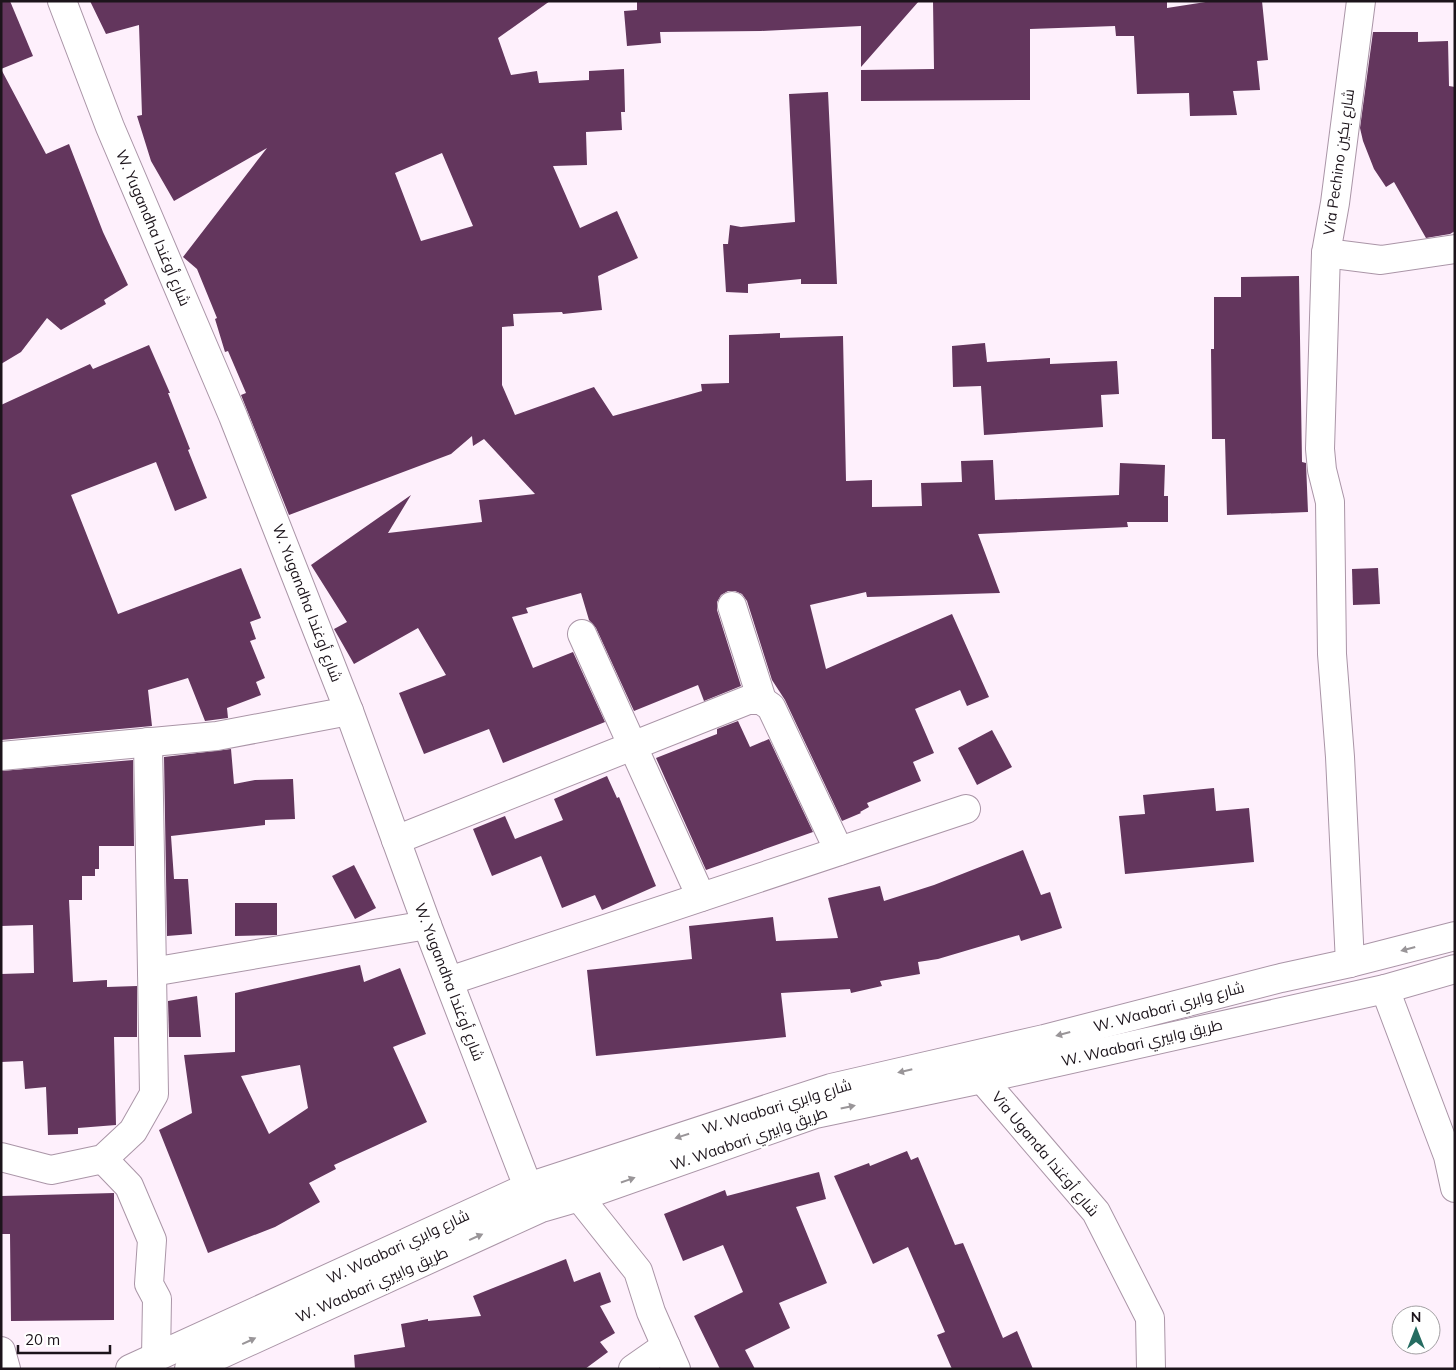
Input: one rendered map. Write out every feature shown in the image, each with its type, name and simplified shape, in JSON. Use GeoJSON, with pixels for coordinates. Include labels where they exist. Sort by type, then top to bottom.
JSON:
{"type":"FeatureCollection","features":[{"type":"Feature","properties":{"kind":"street","name":"W. Yugandha شارع أوغندا"},"geometry":{"type":"LineString","coordinates":[[62,1],[110,127],[233,416],[349,711],[449,982],[535,1197]]}},
{"type":"Feature","properties":{"kind":"street","name":"Via Pechino شارع بكين"},"geometry":{"type":"LineString","coordinates":[[1361,1],[1335,203],[1326,253],[1381,260],[1455,249]]}},
{"type":"Feature","properties":{"kind":"street"},"geometry":{"type":"LineString","coordinates":[[1326,253],[1320,449],[1322,470],[1330,502],[1332,654],[1340,757],[1350,964]]}},
{"type":"Feature","properties":{"kind":"street"},"geometry":{"type":"LineString","coordinates":[[732,606],[762,700],[771,707],[839,851]]}},
{"type":"Feature","properties":{"kind":"street"},"geometry":{"type":"LineString","coordinates":[[582,634],[701,897]]}},
{"type":"Feature","properties":{"kind":"street"},"geometry":{"type":"LineString","coordinates":[[396,840],[748,700],[762,700]]}},
{"type":"Feature","properties":{"kind":"street"},"geometry":{"type":"LineString","coordinates":[[1,756],[218,736],[349,711]]}},
{"type":"Feature","properties":{"kind":"street"},"geometry":{"type":"LineString","coordinates":[[1,1158],[51,1170],[103,1159],[133,1131],[154,1094],[148,742]]}},
{"type":"Feature","properties":{"kind":"street"},"geometry":{"type":"LineString","coordinates":[[449,982],[966,809]]}},
{"type":"Feature","properties":{"kind":"street"},"geometry":{"type":"LineString","coordinates":[[152,972],[427,924]]}},
{"type":"Feature","properties":{"kind":"street","name":"W. Waabari شارع وابري"},"geometry":{"type":"LineString","coordinates":[[130,1369],[535,1197],[832,1088],[1044,1039],[1281,978],[1350,964],[1455,936]]}},
{"type":"Feature","properties":{"kind":"street","name":"W. Waabari طريق وابيري"},"geometry":{"type":"LineString","coordinates":[[203,1365],[535,1197],[579,1197],[816,1114],[1385,989],[1455,969]]}},
{"type":"Feature","properties":{"kind":"street"},"geometry":{"type":"LineString","coordinates":[[1385,989],[1448,1156],[1455,1188]]}},
{"type":"Feature","properties":{"kind":"street","name":"Via Uganda شارع أوغندا"},"geometry":{"type":"LineString","coordinates":[[982,1079],[1096,1212],[1150,1318],[1151,1369]]}},
{"type":"Feature","properties":{"kind":"street"},"geometry":{"type":"LineString","coordinates":[[103,1159],[129,1186],[152,1240],[149,1284],[156,1299],[156,1357]]}},
{"type":"Feature","properties":{"kind":"street"},"geometry":{"type":"LineString","coordinates":[[579,1197],[638,1271],[651,1312],[671,1357],[633,1369]]}},
{"type":"Feature","properties":{"kind":"street"},"geometry":{"type":"LineString","coordinates":[[1,1351],[6,1369]]}},
{"type":"Feature","properties":{"kind":"building"},"geometry":{"type":"Polygon","coordinates":[[[1,1],[10,1],[33,56],[1,69],[1,1]]]}},
{"type":"Feature","properties":{"kind":"building"},"geometry":{"type":"Polygon","coordinates":[[[90,1],[550,1],[498,38],[511,75],[537,71],[539,83],[589,80],[589,71],[624,69],[625,112],[621,112],[622,130],[586,132],[587,165],[553,166],[580,228],[617,211],[638,258],[598,276],[602,310],[563,314],[562,312],[513,314],[514,326],[502,327],[502,385],[515,415],[594,387],[613,416],[702,391],[701,384],[729,383],[729,335],[780,333],[780,338],[843,336],[846,481],[872,480],[872,507],[922,506],[921,483],[962,482],[961,461],[993,460],[995,500],[1119,495],[1120,463],[1165,465],[1164,496],[1168,496],[1168,522],[1127,522],[1128,527],[978,534],[1000,593],[867,597],[866,592],[810,605],[826,669],[952,614],[989,697],[967,706],[960,690],[915,709],[934,753],[913,762],[921,781],[867,803],[869,807],[861,813],[842,821],[785,700],[772,680],[747,601],[742,594],[735,591],[728,591],[721,595],[717,602],[717,610],[741,686],[704,701],[698,685],[634,711],[596,628],[589,620],[581,593],[526,608],[528,613],[512,617],[533,668],[573,652],[605,722],[503,763],[489,729],[424,754],[399,693],[446,675],[418,628],[354,664],[334,629],[347,622],[311,565],[411,495],[388,533],[482,522],[479,500],[535,494],[484,439],[473,446],[472,436],[451,454],[289,515],[241,395],[246,393],[228,351],[225,352],[215,319],[217,318],[197,269],[183,257],[267,148],[174,201],[151,161],[137,116],[142,115],[139,25],[106,34],[90,1]],[[442,153],[395,173],[421,241],[473,226],[442,153]]]}},
{"type":"Feature","properties":{"kind":"building"},"geometry":{"type":"Polygon","coordinates":[[[637,1],[919,1],[861,67],[861,26],[761,31],[660,32],[661,43],[627,46],[624,11],[637,10],[637,1]]]}},
{"type":"Feature","properties":{"kind":"building"},"geometry":{"type":"Polygon","coordinates":[[[933,1],[1167,1],[1167,8],[1212,1],[1262,1],[1268,60],[1257,61],[1260,90],[1233,91],[1237,115],[1190,116],[1189,93],[1137,94],[1134,36],[1116,36],[1115,26],[1030,29],[1030,100],[861,101],[861,70],[934,69],[933,1]]]}},
{"type":"Feature","properties":{"kind":"building"},"geometry":{"type":"Polygon","coordinates":[[[1373,32],[1418,32],[1418,42],[1448,41],[1449,86],[1455,87],[1455,231],[1450,234],[1426,238],[1394,182],[1386,187],[1374,169],[1363,141],[1360,128],[1373,32]]]}},
{"type":"Feature","properties":{"kind":"building"},"geometry":{"type":"Polygon","coordinates":[[[1,69],[46,154],[69,144],[103,232],[128,285],[104,300],[106,304],[61,330],[47,318],[21,352],[1,364],[1,69]]]}},
{"type":"Feature","properties":{"kind":"building"},"geometry":{"type":"Polygon","coordinates":[[[828,92],[837,284],[801,284],[801,279],[748,284],[748,293],[726,292],[723,244],[728,244],[730,225],[741,227],[795,222],[789,94],[828,92]]]}},
{"type":"Feature","properties":{"kind":"building"},"geometry":{"type":"Polygon","coordinates":[[[1299,276],[1302,462],[1306,463],[1308,512],[1227,515],[1225,439],[1212,439],[1211,349],[1214,349],[1214,297],[1241,297],[1241,277],[1299,276]]]}},
{"type":"Feature","properties":{"kind":"building"},"geometry":{"type":"Polygon","coordinates":[[[985,343],[987,362],[1050,358],[1050,364],[1117,361],[1119,394],[1101,395],[1103,427],[984,435],[981,386],[953,387],[952,346],[985,343]]]}},
{"type":"Feature","properties":{"kind":"building"},"geometry":{"type":"Polygon","coordinates":[[[149,345],[170,393],[168,393],[207,498],[175,511],[156,462],[71,495],[118,614],[241,568],[261,618],[250,622],[256,639],[250,641],[265,678],[256,682],[261,695],[227,708],[228,718],[205,721],[188,678],[148,690],[152,726],[1,740],[1,405],[90,364],[93,369],[149,345]]]}},
{"type":"Feature","properties":{"kind":"building"},"geometry":{"type":"Polygon","coordinates":[[[1378,568],[1380,604],[1353,605],[1352,569],[1378,568]]]}},
{"type":"Feature","properties":{"kind":"building"},"geometry":{"type":"Polygon","coordinates":[[[738,721],[750,747],[769,739],[813,832],[706,870],[656,758],[717,734],[717,729],[738,721]]]}},
{"type":"Feature","properties":{"kind":"building"},"geometry":{"type":"Polygon","coordinates":[[[992,730],[1012,767],[977,785],[958,748],[992,730]]]}},
{"type":"Feature","properties":{"kind":"building"},"geometry":{"type":"Polygon","coordinates":[[[231,749],[234,784],[255,780],[293,779],[295,819],[265,820],[265,825],[171,836],[174,879],[188,879],[192,934],[167,936],[164,757],[231,749]]]}},
{"type":"Feature","properties":{"kind":"building"},"geometry":{"type":"Polygon","coordinates":[[[133,760],[134,846],[99,846],[99,869],[95,869],[95,876],[82,876],[82,900],[69,900],[73,982],[107,980],[107,987],[137,986],[137,1037],[114,1037],[116,1125],[78,1128],[78,1134],[48,1135],[46,1087],[25,1089],[23,1061],[1,1062],[1,974],[34,973],[33,925],[1,926],[1,771],[133,760]]]}},
{"type":"Feature","properties":{"kind":"building"},"geometry":{"type":"Polygon","coordinates":[[[607,776],[617,798],[619,797],[656,886],[602,910],[595,895],[562,908],[541,856],[492,876],[473,829],[505,816],[515,839],[563,820],[554,799],[607,776]]]}},
{"type":"Feature","properties":{"kind":"building"},"geometry":{"type":"Polygon","coordinates":[[[1214,788],[1216,811],[1249,808],[1254,862],[1125,874],[1119,816],[1145,814],[1143,795],[1214,788]]]}},
{"type":"Feature","properties":{"kind":"building"},"geometry":{"type":"Polygon","coordinates":[[[1023,850],[1041,895],[1050,892],[1062,928],[1021,941],[1019,935],[938,959],[918,962],[920,974],[880,981],[882,986],[851,993],[850,989],[781,993],[786,1037],[596,1056],[587,970],[692,959],[689,926],[773,917],[776,941],[838,938],[828,898],[880,886],[884,901],[934,885],[1023,850]]]}},
{"type":"Feature","properties":{"kind":"building"},"geometry":{"type":"Polygon","coordinates":[[[354,865],[376,908],[355,919],[332,876],[354,865]]]}},
{"type":"Feature","properties":{"kind":"building"},"geometry":{"type":"Polygon","coordinates":[[[235,903],[277,903],[277,935],[235,936],[235,903]]]}},
{"type":"Feature","properties":{"kind":"building"},"geometry":{"type":"Polygon","coordinates":[[[360,965],[364,982],[400,968],[426,1034],[393,1047],[427,1122],[334,1165],[336,1169],[309,1183],[320,1202],[275,1227],[208,1253],[159,1130],[192,1113],[184,1055],[235,1052],[235,993],[360,965]],[[300,1065],[241,1076],[269,1134],[308,1108],[300,1065]]]}},
{"type":"Feature","properties":{"kind":"building"},"geometry":{"type":"Polygon","coordinates":[[[197,996],[201,1037],[169,1037],[168,1001],[197,996]]]}},
{"type":"Feature","properties":{"kind":"building"},"geometry":{"type":"Polygon","coordinates":[[[907,1151],[911,1160],[918,1157],[955,1245],[963,1243],[1003,1338],[1017,1331],[1033,1369],[952,1369],[937,1335],[945,1332],[908,1247],[873,1264],[834,1176],[869,1163],[870,1166],[907,1151]]]}},
{"type":"Feature","properties":{"kind":"building"},"geometry":{"type":"Polygon","coordinates":[[[819,1172],[826,1199],[796,1207],[827,1283],[779,1303],[790,1328],[745,1350],[755,1369],[720,1369],[694,1316],[743,1292],[723,1245],[683,1261],[664,1214],[725,1190],[727,1196],[819,1172]]]}},
{"type":"Feature","properties":{"kind":"building"},"geometry":{"type":"Polygon","coordinates":[[[114,1193],[114,1320],[11,1321],[10,1234],[1,1234],[1,1196],[114,1193]]]}},
{"type":"Feature","properties":{"kind":"building"},"geometry":{"type":"Polygon","coordinates":[[[566,1259],[574,1282],[600,1272],[611,1302],[600,1306],[615,1333],[600,1342],[608,1352],[585,1369],[355,1369],[354,1355],[405,1347],[401,1324],[428,1319],[428,1321],[481,1316],[473,1296],[566,1259]]]}}]}
